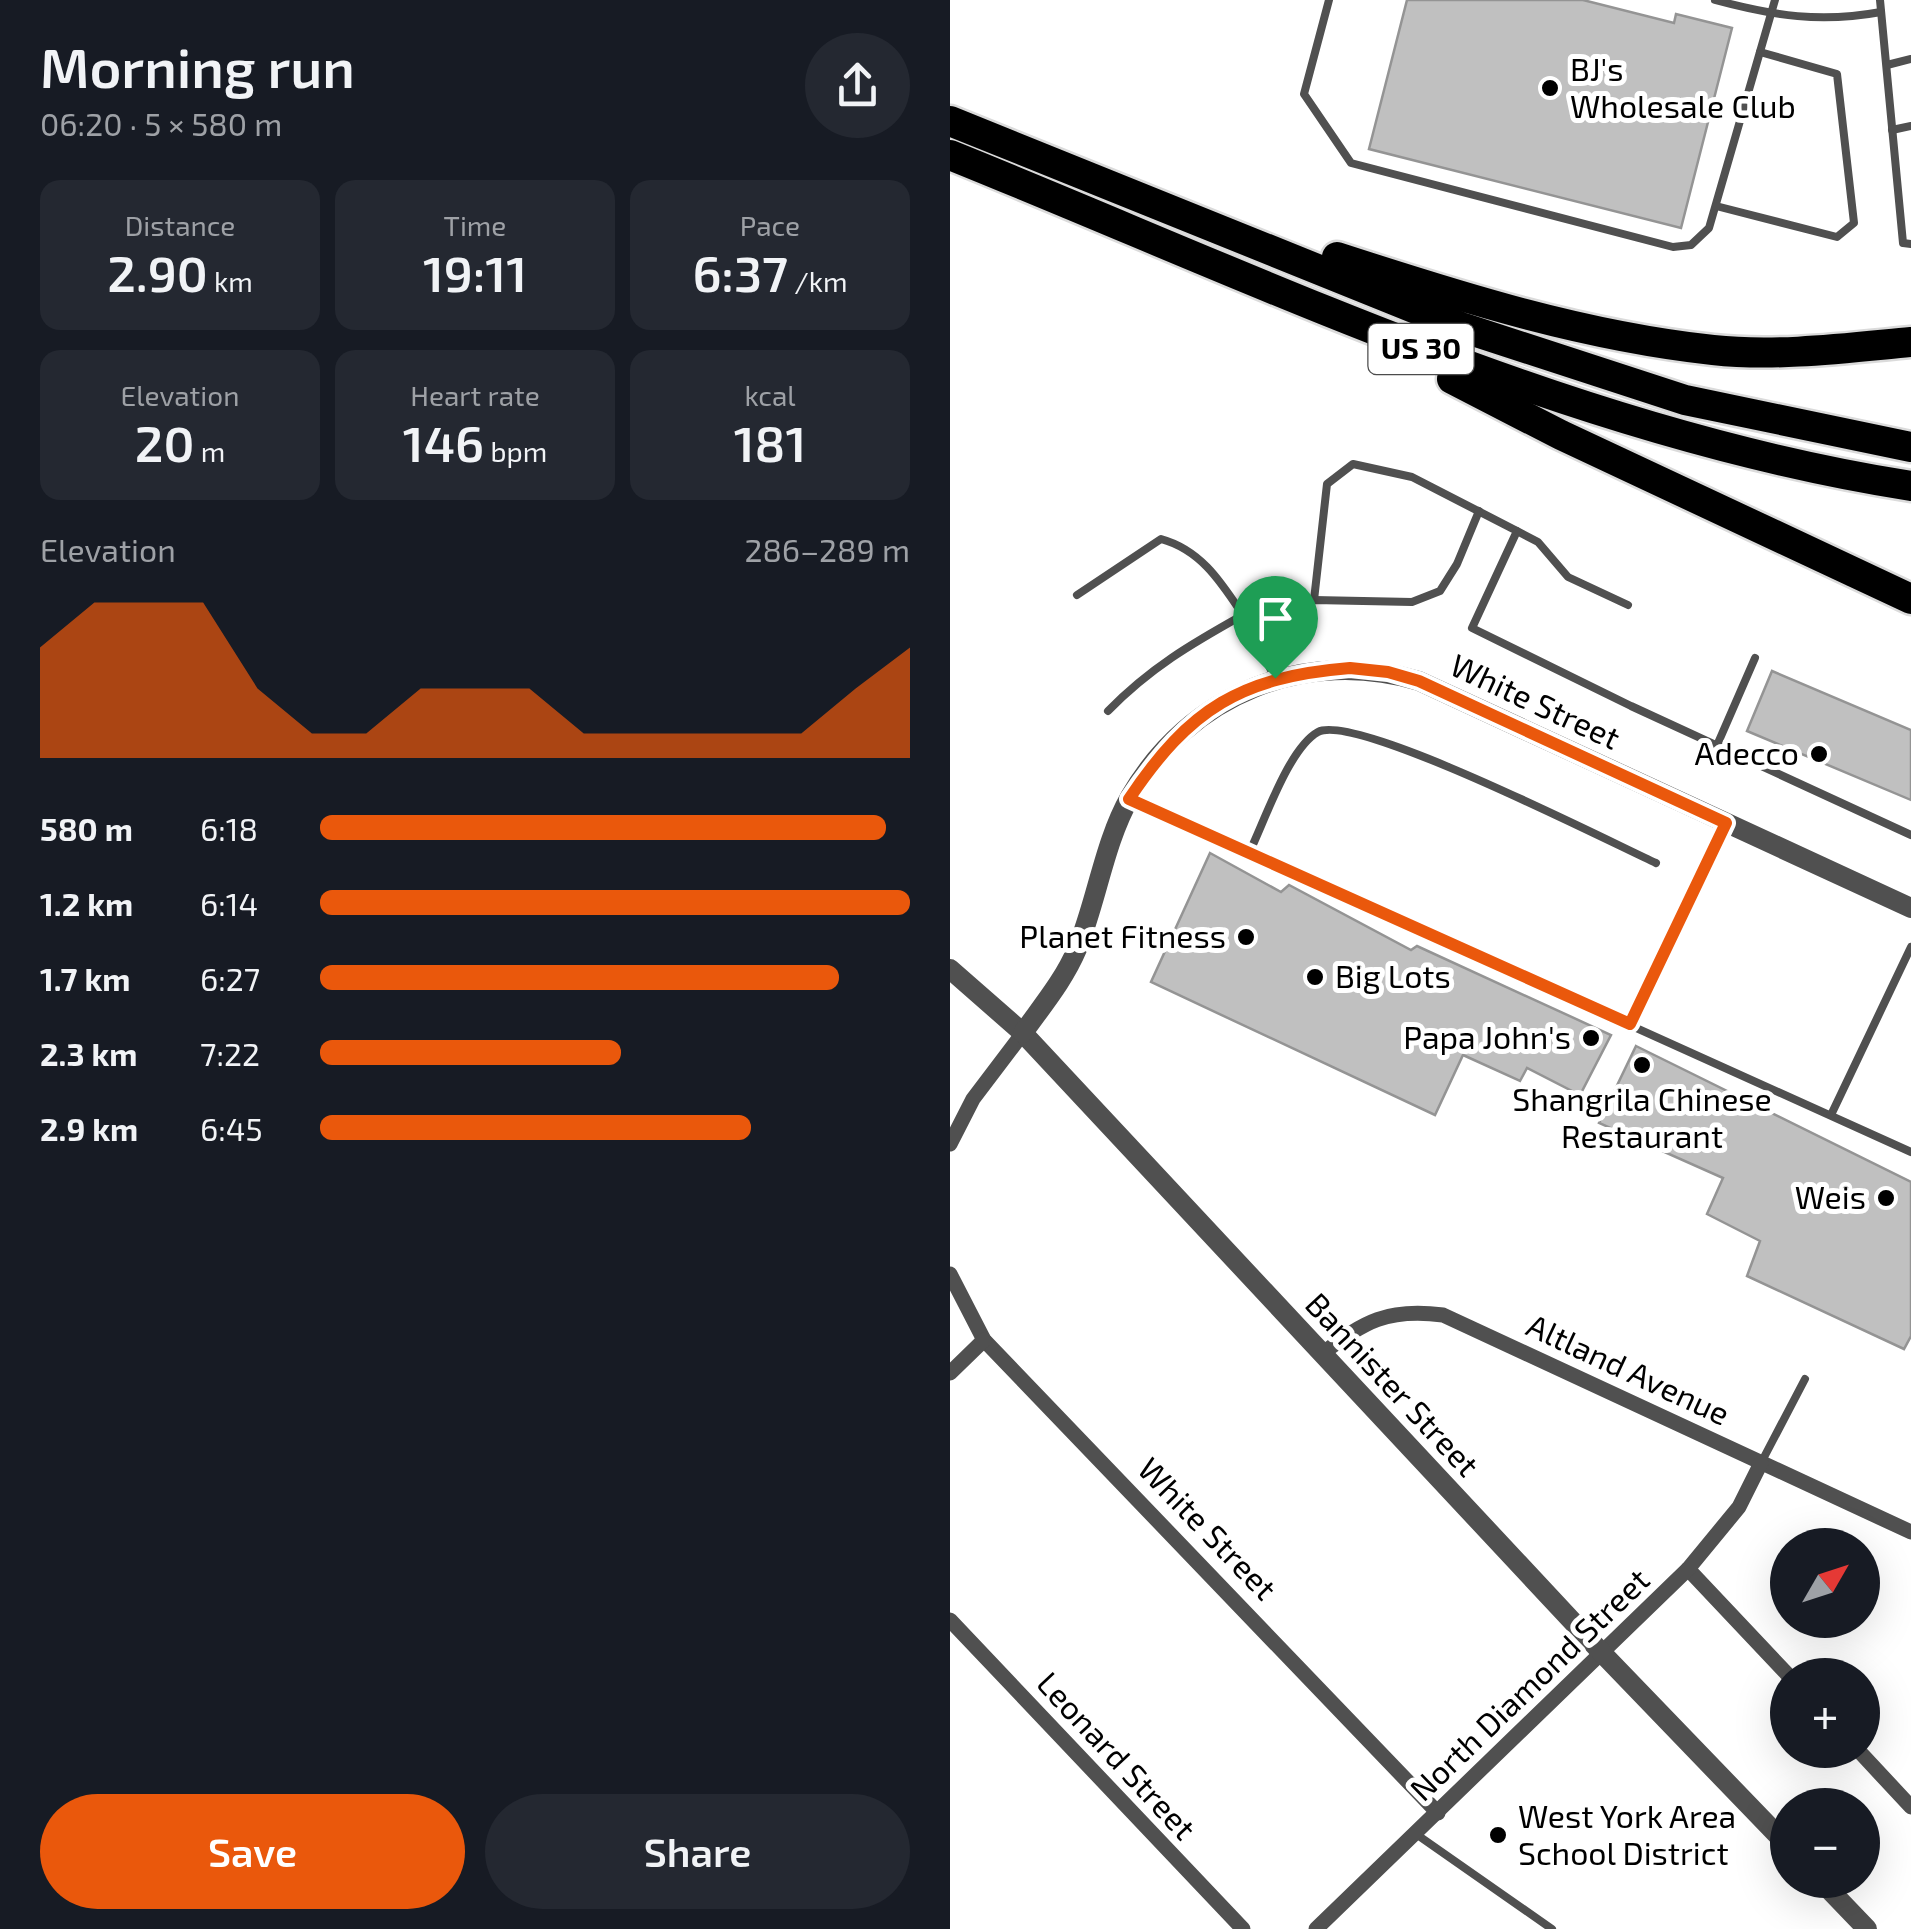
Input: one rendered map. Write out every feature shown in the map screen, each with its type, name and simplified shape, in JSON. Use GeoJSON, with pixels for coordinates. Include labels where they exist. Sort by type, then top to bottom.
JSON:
{"type":"FeatureCollection","features":[{"type":"Feature","properties":{"kind":"highway"},"geometry":{"type":"LineString","coordinates":[[950,119],[1333,256],[1500,310],[1618,336],[1716,351],[1836,349],[1911,342]]}},
{"type":"Feature","properties":{"kind":"highway","name":"US 30"},"geometry":{"type":"LineString","coordinates":[[950,119],[1461,327],[1685,400],[1911,447]]}},
{"type":"Feature","properties":{"kind":"highway","name":"US 30"},"geometry":{"type":"LineString","coordinates":[[950,155],[1473,370],[1609,414],[1810,470],[1911,486]]}},
{"type":"Feature","properties":{"kind":"highway"},"geometry":{"type":"LineString","coordinates":[[1294,296],[1561,436],[1911,599]]}},
{"type":"Feature","properties":{"kind":"street","name":"White Street"},"geometry":{"type":"LineString","coordinates":[[950,1144],[973,1099],[1059,982],[1076,950],[1129,799],[1153,764],[1208,710],[1275,678],[1350,668],[1388,672],[1419,681],[1911,908]]}},
{"type":"Feature","properties":{"kind":"street","name":"Bannister Street"},"geometry":{"type":"LineString","coordinates":[[950,969],[1022,1032],[1602,1654],[1770,1827]]}},
{"type":"Feature","properties":{"kind":"street","name":"White Street"},"geometry":{"type":"LineString","coordinates":[[950,1274],[984,1340],[1438,1813]]}},
{"type":"Feature","properties":{"kind":"street","name":"Altland Avenue"},"geometry":{"type":"LineString","coordinates":[[1322,1354],[1375,1318],[1395,1314],[1443,1315],[1911,1532]]}},
{"type":"Feature","properties":{"kind":"street"},"geometry":{"type":"LineString","coordinates":[[950,1374],[984,1340]]}},
{"type":"Feature","properties":{"kind":"street","name":"North Diamond Street"},"geometry":{"type":"LineString","coordinates":[[1316,1929],[1688,1569],[1739,1508],[1761,1463]]}},
{"type":"Feature","properties":{"kind":"street"},"geometry":{"type":"LineString","coordinates":[[1688,1569],[1772,1658]]}},
{"type":"Feature","properties":{"kind":"street","name":"Leonard Street"},"geometry":{"type":"LineString","coordinates":[[950,1620],[1243,1929]]}},
{"type":"Feature","properties":{"kind":"street"},"geometry":{"type":"LineString","coordinates":[[1875,1768],[1911,1807]]}},
{"type":"Feature","properties":{"kind":"street"},"geometry":{"type":"LineString","coordinates":[[1837,1898],[1867,1929]]}},
{"type":"Feature","properties":{"kind":"lane"},"geometry":{"type":"LineString","coordinates":[[1328,0],[1304,94],[1351,164],[1673,247],[1691,244],[1709,228],[1774,0]]}},
{"type":"Feature","properties":{"kind":"lane"},"geometry":{"type":"LineString","coordinates":[[1715,0],[1771,14],[1836,20],[1881,12]]}},
{"type":"Feature","properties":{"kind":"lane"},"geometry":{"type":"LineString","coordinates":[[1880,0],[1903,242],[1911,244]]}},
{"type":"Feature","properties":{"kind":"lane"},"geometry":{"type":"LineString","coordinates":[[1716,206],[1837,236],[1854,223],[1837,74],[1760,52]]}},
{"type":"Feature","properties":{"kind":"lane"},"geometry":{"type":"LineString","coordinates":[[1887,66],[1911,59]]}},
{"type":"Feature","properties":{"kind":"lane"},"geometry":{"type":"LineString","coordinates":[[1892,130],[1911,126]]}},
{"type":"Feature","properties":{"kind":"lane"},"geometry":{"type":"LineString","coordinates":[[1314,600],[1327,484],[1352,464],[1412,477],[1518,531],[1538,542],[1568,577],[1628,606]]}},
{"type":"Feature","properties":{"kind":"lane"},"geometry":{"type":"LineString","coordinates":[[1108,712],[1154,668],[1243,616],[1314,600],[1412,602],[1440,591],[1457,564],[1479,511]]}},
{"type":"Feature","properties":{"kind":"lane"},"geometry":{"type":"LineString","coordinates":[[1518,531],[1472,628],[1911,835]]}},
{"type":"Feature","properties":{"kind":"lane"},"geometry":{"type":"LineString","coordinates":[[1076,595],[1161,539],[1183,545],[1206,564],[1243,616],[1275,678]]}},
{"type":"Feature","properties":{"kind":"lane"},"geometry":{"type":"LineString","coordinates":[[1718,744],[1755,658]]}},
{"type":"Feature","properties":{"kind":"lane"},"geometry":{"type":"LineString","coordinates":[[1250,850],[1298,752],[1316,733],[1339,728],[1410,751],[1656,863]]}},
{"type":"Feature","properties":{"kind":"lane"},"geometry":{"type":"LineString","coordinates":[[1129,799],[1250,850],[1911,1152]]}},
{"type":"Feature","properties":{"kind":"lane"},"geometry":{"type":"LineString","coordinates":[[1630,1024],[1726,823]]}},
{"type":"Feature","properties":{"kind":"lane"},"geometry":{"type":"LineString","coordinates":[[1831,1115],[1911,947]]}},
{"type":"Feature","properties":{"kind":"lane"},"geometry":{"type":"LineString","coordinates":[[1761,1463],[1805,1379]]}},
{"type":"Feature","properties":{"kind":"lane"},"geometry":{"type":"LineString","coordinates":[[1415,1834],[1552,1929]]}},
{"type":"Feature","properties":{"kind":"building","name":"BJ's Wholesale Club"},"geometry":{"type":"Polygon","coordinates":[[[1407,0],[1583,0],[1674,23],[1676,14],[1732,28],[1681,228],[1369,149],[1407,0]]]}},
{"type":"Feature","properties":{"kind":"building"},"geometry":{"type":"Polygon","coordinates":[[[1772,671],[1911,730],[1911,800],[1747,731],[1772,671]]]}},
{"type":"Feature","properties":{"kind":"building"},"geometry":{"type":"Polygon","coordinates":[[[1210,853],[1281,892],[1289,885],[1411,950],[1417,946],[1611,1035],[1580,1095],[1527,1068],[1520,1081],[1463,1055],[1435,1115],[1151,982],[1210,853]]]}},
{"type":"Feature","properties":{"kind":"building"},"geometry":{"type":"Polygon","coordinates":[[[1636,1046],[1911,1182],[1911,1336],[1904,1349],[1747,1276],[1760,1241],[1707,1214],[1723,1178],[1599,1123],[1636,1046]]]}},
{"type":"Feature","properties":{"kind":"place","name":"BJ's Wholesale Club"},"geometry":{"type":"Point","coordinates":[1550,88]}},
{"type":"Feature","properties":{"kind":"place","name":"Adecco"},"geometry":{"type":"Point","coordinates":[1819,754]}},
{"type":"Feature","properties":{"kind":"place","name":"Planet Fitness"},"geometry":{"type":"Point","coordinates":[1246,937]}},
{"type":"Feature","properties":{"kind":"place","name":"Big Lots"},"geometry":{"type":"Point","coordinates":[1315,977]}},
{"type":"Feature","properties":{"kind":"place","name":"Papa John's"},"geometry":{"type":"Point","coordinates":[1591,1038]}},
{"type":"Feature","properties":{"kind":"place","name":"Shangrila Chinese Restaurant"},"geometry":{"type":"Point","coordinates":[1642,1065]}},
{"type":"Feature","properties":{"kind":"place","name":"Weis"},"geometry":{"type":"Point","coordinates":[1886,1198]}},
{"type":"Feature","properties":{"kind":"place","name":"West York Area School District"},"geometry":{"type":"Point","coordinates":[1498,1835]}},
{"type":"Feature","properties":{"kind":"route"},"geometry":{"type":"LineString","coordinates":[[1350,668],[1388,672],[1419,681],[1726,823],[1630,1024],[1250,850],[1129,799],[1177,736],[1208,710],[1275,678],[1350,668]]}}]}
